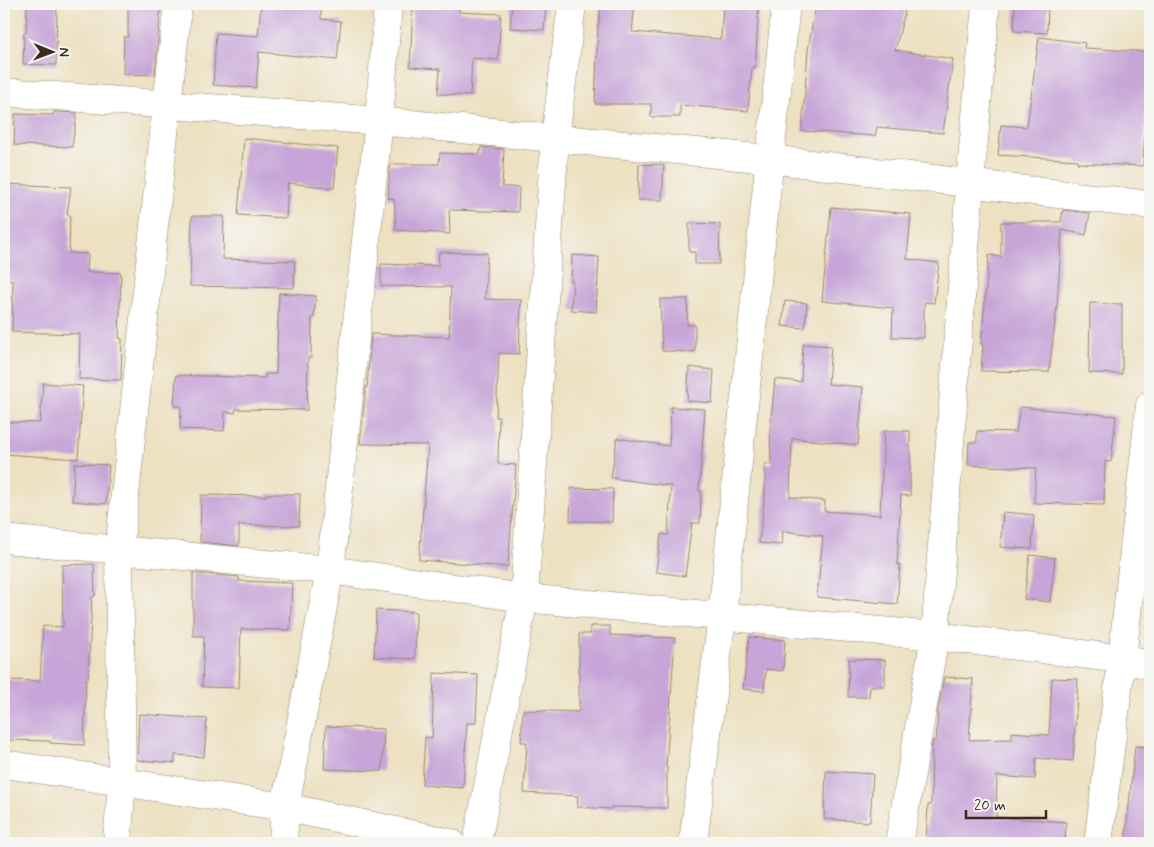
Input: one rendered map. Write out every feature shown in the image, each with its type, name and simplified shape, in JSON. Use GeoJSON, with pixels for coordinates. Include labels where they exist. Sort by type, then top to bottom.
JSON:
{"type":"FeatureCollection","features":[{"type":"Feature","properties":{"kind":"street"},"geometry":{"type":"LineString","coordinates":[[117,843],[122,783],[120,550],[178,4]]}},
{"type":"Feature","properties":{"kind":"street"},"geometry":{"type":"LineString","coordinates":[[283,843],[285,807],[330,570],[379,121],[388,4]]}},
{"type":"Feature","properties":{"kind":"street"},"geometry":{"type":"LineString","coordinates":[[477,843],[524,598],[555,138],[572,4]]}},
{"type":"Feature","properties":{"kind":"street"},"geometry":{"type":"LineString","coordinates":[[693,843],[722,616],[786,4]]}},
{"type":"Feature","properties":{"kind":"street"},"geometry":{"type":"LineString","coordinates":[[899,843],[935,636],[986,4]]}},
{"type":"Feature","properties":{"kind":"street"},"geometry":{"type":"LineString","coordinates":[[4,92],[379,121],[769,159],[1150,205]]}},
{"type":"Feature","properties":{"kind":"street"},"geometry":{"type":"LineString","coordinates":[[1098,843],[1122,659],[1150,406]]}},
{"type":"Feature","properties":{"kind":"street"},"geometry":{"type":"LineString","coordinates":[[4,538],[330,570],[524,598],[935,636],[1122,659],[1150,665]]}},
{"type":"Feature","properties":{"kind":"street"},"geometry":{"type":"LineString","coordinates":[[4,764],[285,807],[451,843]]}},
{"type":"Feature","properties":{"kind":"building"},"geometry":{"type":"Polygon","coordinates":[[[27,4],[57,4],[56,65],[23,64],[27,4]]]}},
{"type":"Feature","properties":{"kind":"building"},"geometry":{"type":"Polygon","coordinates":[[[128,4],[161,4],[155,75],[123,74],[124,37],[128,37],[128,4]]]}},
{"type":"Feature","properties":{"kind":"building"},"geometry":{"type":"Polygon","coordinates":[[[261,4],[321,4],[321,19],[341,21],[337,60],[259,52],[256,88],[213,85],[216,33],[258,36],[261,4]]]}},
{"type":"Feature","properties":{"kind":"building"},"geometry":{"type":"Polygon","coordinates":[[[413,4],[459,4],[459,12],[501,14],[498,60],[472,58],[470,96],[438,94],[440,69],[410,67],[413,4]]]}},
{"type":"Feature","properties":{"kind":"building"},"geometry":{"type":"Polygon","coordinates":[[[512,4],[546,4],[544,30],[510,28],[512,4]]]}},
{"type":"Feature","properties":{"kind":"building"},"geometry":{"type":"Polygon","coordinates":[[[601,4],[635,4],[632,32],[721,39],[723,4],[759,4],[755,68],[752,67],[748,111],[680,105],[680,117],[651,117],[651,104],[595,104],[598,28],[601,4]]]}},
{"type":"Feature","properties":{"kind":"building"},"geometry":{"type":"Polygon","coordinates":[[[816,4],[907,4],[895,50],[953,59],[943,133],[877,127],[875,136],[802,131],[808,50],[816,4]]]}},
{"type":"Feature","properties":{"kind":"building"},"geometry":{"type":"Polygon","coordinates":[[[1015,4],[1048,4],[1047,33],[1014,31],[1015,4]]]}},
{"type":"Feature","properties":{"kind":"building"},"geometry":{"type":"Polygon","coordinates":[[[1039,37],[1085,43],[1084,48],[1150,52],[1150,109],[1146,109],[1143,166],[1077,163],[1078,160],[998,155],[1001,125],[1027,127],[1039,37]]]}},
{"type":"Feature","properties":{"kind":"building"},"geometry":{"type":"Polygon","coordinates":[[[54,112],[77,113],[72,147],[14,145],[15,114],[53,115],[54,112]]]}},
{"type":"Feature","properties":{"kind":"building"},"geometry":{"type":"Polygon","coordinates":[[[244,138],[338,148],[334,188],[288,183],[286,218],[238,215],[244,138]]]}},
{"type":"Feature","properties":{"kind":"building"},"geometry":{"type":"Polygon","coordinates":[[[481,147],[504,149],[502,187],[519,187],[518,212],[449,210],[450,234],[396,230],[394,199],[388,198],[390,164],[439,164],[440,153],[480,154],[481,147]]]}},
{"type":"Feature","properties":{"kind":"building"},"geometry":{"type":"Polygon","coordinates":[[[639,164],[664,165],[662,200],[638,200],[639,164]]]}},
{"type":"Feature","properties":{"kind":"building"},"geometry":{"type":"Polygon","coordinates":[[[4,184],[71,187],[67,215],[70,215],[69,253],[88,254],[87,272],[121,273],[119,338],[122,339],[121,380],[79,379],[80,334],[12,332],[13,281],[4,280],[4,184]]]}},
{"type":"Feature","properties":{"kind":"building"},"geometry":{"type":"Polygon","coordinates":[[[831,207],[911,214],[907,259],[939,263],[934,303],[924,302],[924,338],[892,337],[893,308],[822,301],[831,207]]]}},
{"type":"Feature","properties":{"kind":"building"},"geometry":{"type":"Polygon","coordinates":[[[1063,210],[1090,213],[1086,235],[1062,230],[1057,306],[1049,372],[981,371],[983,345],[981,344],[989,255],[1001,257],[1001,222],[1061,222],[1063,210]]]}},
{"type":"Feature","properties":{"kind":"building"},"geometry":{"type":"Polygon","coordinates":[[[192,216],[224,216],[223,259],[295,261],[294,288],[190,286],[192,216]]]}},
{"type":"Feature","properties":{"kind":"building"},"geometry":{"type":"Polygon","coordinates":[[[689,223],[720,224],[719,264],[695,264],[695,252],[689,252],[689,223]]]}},
{"type":"Feature","properties":{"kind":"building"},"geometry":{"type":"Polygon","coordinates":[[[439,252],[487,253],[485,299],[521,300],[519,354],[499,353],[496,417],[499,417],[498,464],[516,465],[508,567],[419,560],[428,445],[360,444],[371,334],[449,337],[451,287],[381,286],[381,264],[438,266],[439,252]]]}},
{"type":"Feature","properties":{"kind":"building"},"geometry":{"type":"Polygon","coordinates":[[[572,255],[599,257],[596,312],[571,310],[572,255]]]}},
{"type":"Feature","properties":{"kind":"building"},"geometry":{"type":"Polygon","coordinates":[[[279,293],[316,296],[314,318],[312,318],[311,358],[308,358],[307,410],[236,409],[235,413],[225,412],[224,431],[180,429],[181,406],[174,406],[176,375],[265,378],[265,374],[276,374],[279,293]]]}},
{"type":"Feature","properties":{"kind":"building"},"geometry":{"type":"Polygon","coordinates":[[[660,299],[688,299],[687,325],[695,325],[695,352],[662,351],[660,299]]]}},
{"type":"Feature","properties":{"kind":"building"},"geometry":{"type":"Polygon","coordinates":[[[785,301],[807,303],[805,328],[782,326],[785,301]]]}},
{"type":"Feature","properties":{"kind":"building"},"geometry":{"type":"Polygon","coordinates":[[[1090,303],[1122,304],[1122,374],[1089,373],[1090,303]]]}},
{"type":"Feature","properties":{"kind":"building"},"geometry":{"type":"Polygon","coordinates":[[[803,344],[831,346],[828,384],[863,387],[858,445],[792,438],[790,497],[825,501],[824,511],[880,515],[884,431],[910,431],[910,496],[901,495],[897,564],[900,565],[897,604],[817,597],[823,536],[783,531],[782,545],[759,543],[765,494],[765,464],[771,464],[770,430],[775,379],[801,382],[803,344]]]}},
{"type":"Feature","properties":{"kind":"building"},"geometry":{"type":"Polygon","coordinates":[[[689,367],[714,370],[712,403],[687,401],[689,367]]]}},
{"type":"Feature","properties":{"kind":"building"},"geometry":{"type":"Polygon","coordinates":[[[43,383],[83,386],[78,459],[4,454],[4,422],[40,423],[43,383]]]}},
{"type":"Feature","properties":{"kind":"building"},"geometry":{"type":"Polygon","coordinates":[[[671,407],[705,409],[699,491],[701,491],[700,523],[692,523],[685,576],[656,572],[661,534],[668,535],[671,486],[611,478],[617,438],[669,446],[671,407]]]}},
{"type":"Feature","properties":{"kind":"building"},"geometry":{"type":"Polygon","coordinates":[[[1020,407],[1116,416],[1111,462],[1105,461],[1104,505],[1034,503],[1036,468],[968,465],[969,442],[977,442],[977,431],[1016,432],[1020,407]]]}},
{"type":"Feature","properties":{"kind":"building"},"geometry":{"type":"Polygon","coordinates":[[[75,463],[109,465],[106,504],[72,501],[75,463]]]}},
{"type":"Feature","properties":{"kind":"building"},"geometry":{"type":"Polygon","coordinates":[[[571,488],[613,489],[612,522],[570,521],[571,488]]]}},
{"type":"Feature","properties":{"kind":"building"},"geometry":{"type":"Polygon","coordinates":[[[266,494],[300,494],[299,526],[239,525],[239,546],[200,542],[201,495],[266,496],[266,494]]]}},
{"type":"Feature","properties":{"kind":"building"},"geometry":{"type":"Polygon","coordinates":[[[1003,512],[1034,515],[1032,549],[1000,547],[1003,512]]]}},
{"type":"Feature","properties":{"kind":"building"},"geometry":{"type":"Polygon","coordinates":[[[1030,555],[1055,558],[1050,602],[1024,599],[1030,555]]]}},
{"type":"Feature","properties":{"kind":"building"},"geometry":{"type":"Polygon","coordinates":[[[94,564],[95,596],[92,597],[88,679],[86,679],[84,745],[50,743],[50,741],[5,740],[7,680],[40,681],[43,626],[63,627],[62,565],[94,564]]]}},
{"type":"Feature","properties":{"kind":"building"},"geometry":{"type":"Polygon","coordinates":[[[193,573],[239,577],[239,581],[292,583],[290,630],[241,629],[239,688],[202,687],[204,636],[193,636],[193,573]]]}},
{"type":"Feature","properties":{"kind":"building"},"geometry":{"type":"Polygon","coordinates":[[[376,610],[416,612],[415,659],[374,657],[376,610]]]}},
{"type":"Feature","properties":{"kind":"building"},"geometry":{"type":"Polygon","coordinates":[[[590,626],[610,626],[610,635],[675,638],[666,767],[667,808],[611,807],[611,809],[577,807],[578,796],[524,793],[527,742],[521,742],[523,710],[579,712],[579,634],[590,634],[590,626]]]}},
{"type":"Feature","properties":{"kind":"building"},"geometry":{"type":"Polygon","coordinates":[[[749,637],[785,640],[783,671],[766,669],[764,691],[743,689],[749,637]]]}},
{"type":"Feature","properties":{"kind":"building"},"geometry":{"type":"Polygon","coordinates":[[[849,659],[885,660],[885,686],[870,686],[869,697],[848,697],[849,659]]]}},
{"type":"Feature","properties":{"kind":"building"},"geometry":{"type":"Polygon","coordinates":[[[434,673],[478,675],[476,723],[467,723],[463,788],[422,785],[425,737],[432,738],[434,673]]]}},
{"type":"Feature","properties":{"kind":"building"},"geometry":{"type":"Polygon","coordinates":[[[944,677],[973,679],[969,740],[1012,739],[1012,732],[1049,735],[1052,678],[1078,679],[1073,761],[1036,758],[1035,779],[997,776],[996,817],[1066,822],[1065,843],[926,843],[928,805],[931,805],[932,745],[933,740],[936,740],[938,710],[944,677]]]}},
{"type":"Feature","properties":{"kind":"building"},"geometry":{"type":"Polygon","coordinates":[[[139,714],[207,719],[204,757],[175,755],[175,763],[137,760],[139,714]]]}},
{"type":"Feature","properties":{"kind":"building"},"geometry":{"type":"Polygon","coordinates":[[[326,726],[384,729],[382,771],[324,769],[326,726]]]}},
{"type":"Feature","properties":{"kind":"building"},"geometry":{"type":"Polygon","coordinates":[[[1135,746],[1150,747],[1150,843],[1125,843],[1135,746]]]}},
{"type":"Feature","properties":{"kind":"building"},"geometry":{"type":"Polygon","coordinates":[[[826,771],[873,774],[870,822],[824,819],[826,771]]]}}]}
